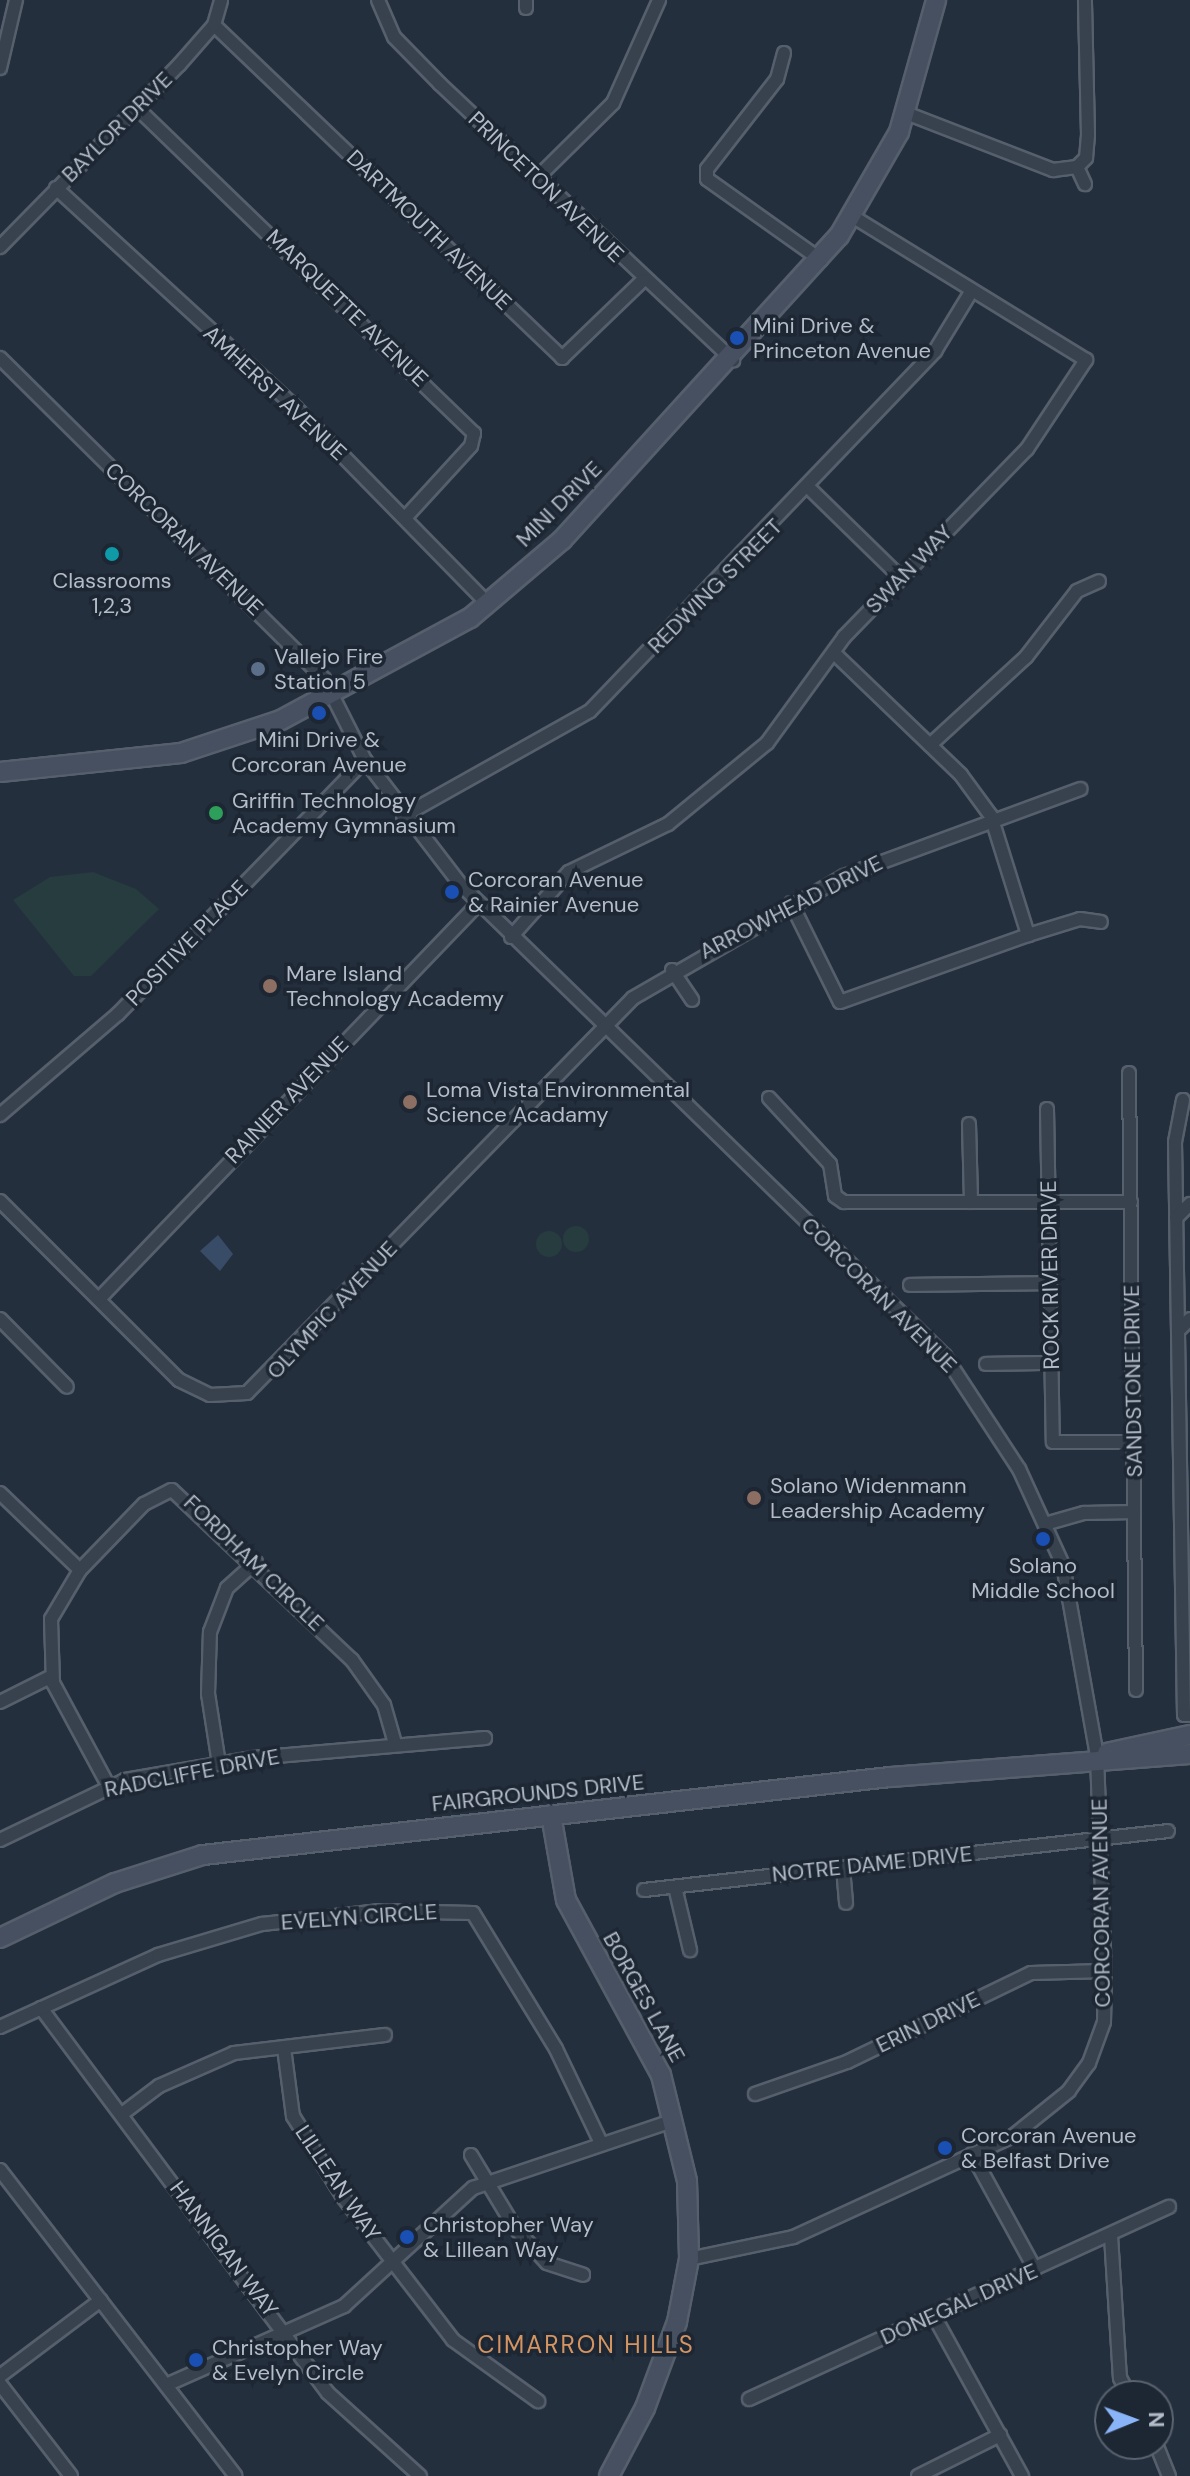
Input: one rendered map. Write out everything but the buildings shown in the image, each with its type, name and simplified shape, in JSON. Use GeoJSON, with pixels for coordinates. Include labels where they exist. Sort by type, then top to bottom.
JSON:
{"type":"FeatureCollection","features":[{"type":"Feature","properties":{"kind":"street"},"geometry":{"type":"LineString","coordinates":[[0,68],[16,0]]}},
{"type":"Feature","properties":{"kind":"street","name":"BAYLOR DRIVE"},"geometry":{"type":"LineString","coordinates":[[0,247],[214,25],[221,0]]}},
{"type":"Feature","properties":{"kind":"street","name":"PRINCETON AVENUE"},"geometry":{"type":"LineString","coordinates":[[378,0],[394,37],[643,280],[733,360]]}},
{"type":"Feature","properties":{"kind":"street"},"geometry":{"type":"LineString","coordinates":[[537,178],[613,103],[659,0]]}},
{"type":"Feature","properties":{"kind":"street","name":"MINI DRIVE"},"geometry":{"type":"LineString","coordinates":[[0,772],[181,753],[332,696],[487,603],[562,540],[733,360],[821,260],[852,216],[906,113],[936,0]]}},
{"type":"Feature","properties":{"kind":"street"},"geometry":{"type":"LineString","coordinates":[[906,113],[1053,170],[1077,167],[1086,158],[1088,135],[1085,0]]}},
{"type":"Feature","properties":{"kind":"street","name":"DARTMOUTH AVENUE"},"geometry":{"type":"LineString","coordinates":[[214,25],[562,358],[643,280]]}},
{"type":"Feature","properties":{"kind":"street"},"geometry":{"type":"LineString","coordinates":[[784,53],[777,79],[707,169],[707,179],[821,260]]}},
{"type":"Feature","properties":{"kind":"street","name":"MARQUETTE AVENUE"},"geometry":{"type":"LineString","coordinates":[[136,107],[474,433],[471,446],[405,518]]}},
{"type":"Feature","properties":{"kind":"street"},"geometry":{"type":"LineString","coordinates":[[1077,167],[1085,184]]}},
{"type":"Feature","properties":{"kind":"street","name":"AMHERST AVENUE"},"geometry":{"type":"LineString","coordinates":[[56,188],[405,518],[487,603]]}},
{"type":"Feature","properties":{"kind":"street","name":"SWAN WAY"},"geometry":{"type":"LineString","coordinates":[[511,937],[569,872],[668,824],[740,768],[787,721],[834,653],[899,576],[1027,449],[1086,360],[852,216]]}},
{"type":"Feature","properties":{"kind":"street","name":"REDWING STREET"},"geometry":{"type":"LineString","coordinates":[[403,816],[590,711],[810,489],[935,351],[971,292]]}},
{"type":"Feature","properties":{"kind":"street","name":"CORCORAN AVENUE"},"geometry":{"type":"LineString","coordinates":[[0,358],[301,653],[332,696],[365,760],[403,816],[478,904],[607,1024],[945,1356],[990,1418],[1045,1524],[1078,1624],[1097,1756],[1105,1971],[1101,2033],[1076,2082],[1023,2130],[793,2237],[689,2259]]}},
{"type":"Feature","properties":{"kind":"street"},"geometry":{"type":"LineString","coordinates":[[810,489],[899,576]]}},
{"type":"Feature","properties":{"kind":"street"},"geometry":{"type":"LineString","coordinates":[[930,745],[1026,657],[1077,591],[1099,581]]}},
{"type":"Feature","properties":{"kind":"street"},"geometry":{"type":"LineString","coordinates":[[834,653],[930,745],[991,816],[1028,935]]}},
{"type":"Feature","properties":{"kind":"street","name":"POSITIVE PLACE"},"geometry":{"type":"LineString","coordinates":[[0,1115],[107,1024],[365,760]]}},
{"type":"Feature","properties":{"kind":"street","name":"ARROWHEAD DRIVE"},"geometry":{"type":"LineString","coordinates":[[607,1024],[672,970],[791,903],[991,816],[1081,789]]}},
{"type":"Feature","properties":{"kind":"street"},"geometry":{"type":"LineString","coordinates":[[791,903],[840,1002],[1080,919],[1101,922]]}},
{"type":"Feature","properties":{"kind":"street","name":"RAINIER AVENUE"},"geometry":{"type":"LineString","coordinates":[[99,1299],[478,904]]}},
{"type":"Feature","properties":{"kind":"street"},"geometry":{"type":"LineString","coordinates":[[672,970],[692,1000]]}},
{"type":"Feature","properties":{"kind":"street","name":"OLYMPIC AVENUE"},"geometry":{"type":"LineString","coordinates":[[0,1201],[193,1391],[230,1395],[258,1388],[607,1024]]}},
{"type":"Feature","properties":{"kind":"street","name":"SANDSTONE DRIVE"},"geometry":{"type":"LineString","coordinates":[[1129,1073],[1136,1690]]}},
{"type":"Feature","properties":{"kind":"street"},"geometry":{"type":"LineString","coordinates":[[769,1098],[830,1164],[835,1196],[875,1203],[1131,1202]]}},
{"type":"Feature","properties":{"kind":"street"},"geometry":{"type":"LineString","coordinates":[[1183,1100],[1175,1142],[1178,1331],[1185,1437],[1187,1715]]}},
{"type":"Feature","properties":{"kind":"street","name":"ROCK RIVER DRIVE"},"geometry":{"type":"LineString","coordinates":[[1047,1109],[1053,1442],[1133,1442]]}},
{"type":"Feature","properties":{"kind":"street"},"geometry":{"type":"LineString","coordinates":[[969,1124],[971,1202]]}},
{"type":"Feature","properties":{"kind":"street"},"geometry":{"type":"LineString","coordinates":[[1176,1218],[1190,1204]]}},
{"type":"Feature","properties":{"kind":"street"},"geometry":{"type":"LineString","coordinates":[[910,1285],[1050,1283]]}},
{"type":"Feature","properties":{"kind":"street"},"geometry":{"type":"LineString","coordinates":[[0,1319],[67,1387]]}},
{"type":"Feature","properties":{"kind":"street"},"geometry":{"type":"LineString","coordinates":[[1178,1331],[1190,1319]]}},
{"type":"Feature","properties":{"kind":"street"},"geometry":{"type":"LineString","coordinates":[[986,1364],[1052,1363]]}},
{"type":"Feature","properties":{"kind":"street","name":"FORDHAM CIRCLE"},"geometry":{"type":"LineString","coordinates":[[108,1785],[52,1676],[51,1619],[80,1570],[144,1504],[172,1490],[256,1562],[374,1686],[395,1743]]}},
{"type":"Feature","properties":{"kind":"street"},"geometry":{"type":"LineString","coordinates":[[0,1493],[80,1570]]}},
{"type":"Feature","properties":{"kind":"street"},"geometry":{"type":"LineString","coordinates":[[1045,1524],[1084,1513],[1134,1512]]}},
{"type":"Feature","properties":{"kind":"street"},"geometry":{"type":"LineString","coordinates":[[219,1764],[208,1694],[210,1632],[227,1588],[256,1562]]}},
{"type":"Feature","properties":{"kind":"street"},"geometry":{"type":"LineString","coordinates":[[0,1702],[52,1676]]}},
{"type":"Feature","properties":{"kind":"street"},"geometry":{"type":"LineString","coordinates":[[1141,1749],[1190,1735]]}},
{"type":"Feature","properties":{"kind":"street","name":"RADCLIFFE DRIVE"},"geometry":{"type":"LineString","coordinates":[[0,1840],[108,1785],[219,1764],[395,1743],[485,1738]]}},
{"type":"Feature","properties":{"kind":"street"},"geometry":{"type":"LineString","coordinates":[[1141,1749],[1190,1754]]}},
{"type":"Feature","properties":{"kind":"street","name":"FAIRGROUNDS DRIVE"},"geometry":{"type":"LineString","coordinates":[[0,1938],[115,1883],[203,1855],[1141,1749]]}},
{"type":"Feature","properties":{"kind":"street","name":"BORGES LANE"},"geometry":{"type":"LineString","coordinates":[[551,1815],[566,1900],[644,2038],[675,2120],[687,2181],[689,2259],[666,2360],[609,2476]]}},
{"type":"Feature","properties":{"kind":"street","name":"NOTRE DAME DRIVE"},"geometry":{"type":"LineString","coordinates":[[644,1890],[1168,1831]]}},
{"type":"Feature","properties":{"kind":"street"},"geometry":{"type":"LineString","coordinates":[[843,1868],[846,1903]]}},
{"type":"Feature","properties":{"kind":"street"},"geometry":{"type":"LineString","coordinates":[[675,1887],[690,1950]]}},
{"type":"Feature","properties":{"kind":"street","name":"EVELYN CIRCLE"},"geometry":{"type":"LineString","coordinates":[[0,2027],[158,1955],[262,1924],[380,1911],[473,1913],[556,2049],[601,2143]]}},
{"type":"Feature","properties":{"kind":"street","name":"ERIN DRIVE"},"geometry":{"type":"LineString","coordinates":[[755,2094],[847,2062],[1031,1973],[1105,1971]]}},
{"type":"Feature","properties":{"kind":"street","name":"HANNIGAN WAY"},"geometry":{"type":"LineString","coordinates":[[41,2008],[328,2393],[420,2476]]}},
{"type":"Feature","properties":{"kind":"street"},"geometry":{"type":"LineString","coordinates":[[122,2114],[204,2063],[284,2048],[385,2035]]}},
{"type":"Feature","properties":{"kind":"street","name":"LILLEAN WAY"},"geometry":{"type":"LineString","coordinates":[[284,2048],[301,2134],[395,2266],[453,2340],[538,2401]]}},
{"type":"Feature","properties":{"kind":"street"},"geometry":{"type":"LineString","coordinates":[[166,2385],[344,2306],[395,2266],[450,2206],[487,2180],[675,2120]]}},
{"type":"Feature","properties":{"kind":"street"},"geometry":{"type":"LineString","coordinates":[[972,2154],[1035,2269]]}},
{"type":"Feature","properties":{"kind":"street"},"geometry":{"type":"LineString","coordinates":[[471,2155],[515,2228],[547,2263],[583,2275]]}},
{"type":"Feature","properties":{"kind":"street"},"geometry":{"type":"LineString","coordinates":[[0,2170],[236,2476]]}},
{"type":"Feature","properties":{"kind":"street","name":"DONEGAL DRIVE"},"geometry":{"type":"LineString","coordinates":[[749,2399],[1169,2207]]}},
{"type":"Feature","properties":{"kind":"street"},"geometry":{"type":"LineString","coordinates":[[1111,2236],[1121,2380]]}},
{"type":"Feature","properties":{"kind":"street"},"geometry":{"type":"LineString","coordinates":[[0,2376],[101,2300]]}},
{"type":"Feature","properties":{"kind":"street"},"geometry":{"type":"LineString","coordinates":[[934,2316],[1022,2476]]}},
{"type":"Feature","properties":{"kind":"street"},"geometry":{"type":"LineString","coordinates":[[0,2384],[71,2476]]}},
{"type":"Feature","properties":{"kind":"street"},"geometry":{"type":"LineString","coordinates":[[918,2476],[1000,2435]]}},
{"type":"Feature","properties":{"kind":"green space"},"geometry":{"type":"Polygon","coordinates":[[[93,872],[136,889],[159,909],[91,976],[74,976],[13,900],[50,877],[93,872]]]}},
{"type":"Feature","properties":{"kind":"green space"},"geometry":{"type":"Polygon","coordinates":[[[576,1226],[585,1230],[589,1239],[585,1248],[576,1252],[567,1248],[563,1239],[567,1230],[576,1226]]]}},
{"type":"Feature","properties":{"kind":"green space"},"geometry":{"type":"Polygon","coordinates":[[[549,1231],[558,1235],[562,1244],[558,1253],[549,1257],[540,1253],[536,1244],[540,1235],[549,1231]]]}},
{"type":"Feature","properties":{"kind":"water"},"geometry":{"type":"Polygon","coordinates":[[[218,1235],[233,1254],[220,1271],[200,1251],[218,1235]]]}},
{"type":"Feature","properties":{"kind":"place","name":"Mini Drive & Princeton Avenue"},"geometry":{"type":"Point","coordinates":[737,338]}},
{"type":"Feature","properties":{"kind":"place","name":"Classrooms 1,2,3"},"geometry":{"type":"Point","coordinates":[112,554]}},
{"type":"Feature","properties":{"kind":"place","name":"Vallejo Fire Station 5"},"geometry":{"type":"Point","coordinates":[258,669]}},
{"type":"Feature","properties":{"kind":"place","name":"Mini Drive & Corcoran Avenue"},"geometry":{"type":"Point","coordinates":[319,713]}},
{"type":"Feature","properties":{"kind":"place","name":"Griffin Technology Academy Gymnasium"},"geometry":{"type":"Point","coordinates":[216,813]}},
{"type":"Feature","properties":{"kind":"place","name":"Corcoran Avenue & Rainier Avenue"},"geometry":{"type":"Point","coordinates":[452,892]}},
{"type":"Feature","properties":{"kind":"place","name":"Mare Island Technology Academy"},"geometry":{"type":"Point","coordinates":[270,986]}},
{"type":"Feature","properties":{"kind":"place","name":"Loma Vista Environmental Science Acadamy"},"geometry":{"type":"Point","coordinates":[410,1102]}},
{"type":"Feature","properties":{"kind":"place","name":"Solano Widenmann Leadership Academy"},"geometry":{"type":"Point","coordinates":[754,1498]}},
{"type":"Feature","properties":{"kind":"place","name":"Solano Middle School"},"geometry":{"type":"Point","coordinates":[1043,1539]}},
{"type":"Feature","properties":{"kind":"place","name":"Corcoran Avenue & Belfast Drive"},"geometry":{"type":"Point","coordinates":[945,2148]}},
{"type":"Feature","properties":{"kind":"place","name":"Christopher Way & Lillean Way"},"geometry":{"type":"Point","coordinates":[407,2237]}},
{"type":"Feature","properties":{"kind":"place","name":"Christopher Way & Evelyn Circle"},"geometry":{"type":"Point","coordinates":[196,2360]}},
{"type":"Feature","properties":{"kind":"district","name":"CIMARRON HILLS"},"geometry":{"type":"Point","coordinates":[586,2345]}}]}
